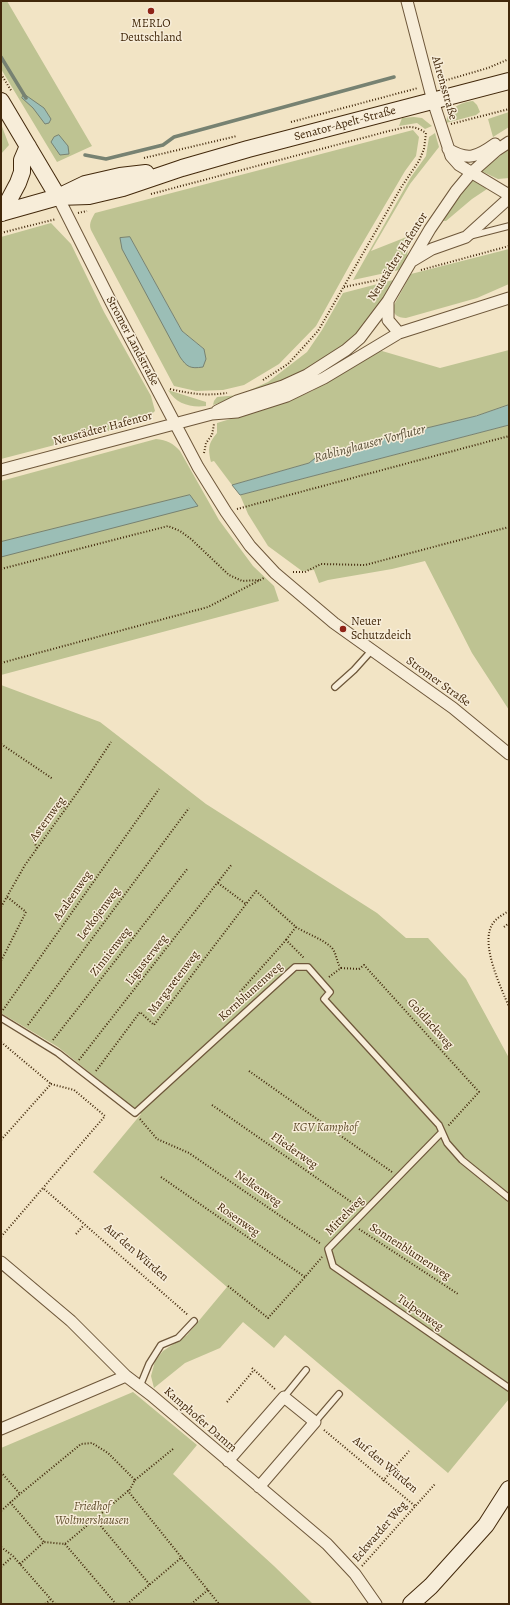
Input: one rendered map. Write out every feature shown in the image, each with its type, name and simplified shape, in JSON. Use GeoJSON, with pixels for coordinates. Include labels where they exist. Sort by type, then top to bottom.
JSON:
{"type":"FeatureCollection","features":[{"type":"Feature","properties":{"kind":"street","name":"Ahrensstraße"},"geometry":{"type":"LineString","coordinates":[[407,1],[433,100],[451,156],[459,165],[471,174],[509,196]]}},
{"type":"Feature","properties":{"kind":"street","name":"Senator-Apelt-Straße"},"geometry":{"type":"LineString","coordinates":[[1,213],[58,197],[89,196],[123,188],[182,168],[248,149],[509,81]]}},
{"type":"Feature","properties":{"kind":"street","name":"Stromer Landstraße"},"geometry":{"type":"LineString","coordinates":[[9,100],[28,146],[58,197],[111,302],[198,467],[226,512],[250,546],[275,573]]}},
{"type":"Feature","properties":{"kind":"street"},"geometry":{"type":"LineString","coordinates":[[448,149],[466,157],[477,156],[509,135]]}},
{"type":"Feature","properties":{"kind":"street","name":"Neustädter Hafentor"},"geometry":{"type":"LineString","coordinates":[[212,414],[237,401],[295,381],[324,365],[346,350],[360,338],[388,301],[443,208],[471,174],[497,150],[509,142]]}},
{"type":"Feature","properties":{"kind":"street"},"geometry":{"type":"LineString","coordinates":[[1,213],[18,183],[22,172],[22,160],[28,146]]}},
{"type":"Feature","properties":{"kind":"street"},"geometry":{"type":"LineString","coordinates":[[410,262],[432,249],[466,237],[509,196]]}},
{"type":"Feature","properties":{"kind":"street","name":"Neustädter Hafentor"},"geometry":{"type":"LineString","coordinates":[[1,470],[212,414],[237,412],[287,396],[324,378],[400,333],[509,298]]}},
{"type":"Feature","properties":{"kind":"street"},"geometry":{"type":"LineString","coordinates":[[388,301],[388,320],[400,333]]}},
{"type":"Feature","properties":{"kind":"street","name":"Stromer Straße"},"geometry":{"type":"LineString","coordinates":[[275,573],[334,623],[453,708],[509,754]]}},
{"type":"Feature","properties":{"kind":"street","name":"Kamphofer Damm"},"geometry":{"type":"LineString","coordinates":[[1,1262],[71,1321],[126,1376],[140,1386],[327,1544],[355,1574],[376,1604]]}},
{"type":"Feature","properties":{"kind":"street"},"geometry":{"type":"LineString","coordinates":[[1,1429],[126,1376]]}},
{"type":"Feature","properties":{"kind":"street"},"geometry":{"type":"LineString","coordinates":[[228,1461],[284,1397],[315,1422],[259,1487]]}},
{"type":"Feature","properties":{"kind":"street"},"geometry":{"type":"LineString","coordinates":[[411,1604],[431,1586],[486,1525],[509,1489]]}},
{"type":"Feature","properties":{"kind":"lane"},"geometry":{"type":"LineString","coordinates":[[466,237],[509,226]]}},
{"type":"Feature","properties":{"kind":"lane"},"geometry":{"type":"LineString","coordinates":[[335,687],[354,670],[372,650]]}},
{"type":"Feature","properties":{"kind":"lane"},"geometry":{"type":"LineString","coordinates":[[308,966],[330,992],[324,999],[439,1126],[447,1143],[462,1160],[509,1198]]}},
{"type":"Feature","properties":{"kind":"lane","name":"Kornblumenweg"},"geometry":{"type":"LineString","coordinates":[[135,1113],[295,967],[308,966]]}},
{"type":"Feature","properties":{"kind":"lane"},"geometry":{"type":"LineString","coordinates":[[1,1018],[58,1053],[135,1113]]}},
{"type":"Feature","properties":{"kind":"lane","name":"Mittelweg"},"geometry":{"type":"LineString","coordinates":[[328,1249],[442,1132]]}},
{"type":"Feature","properties":{"kind":"lane","name":"Tulpenweg"},"geometry":{"type":"LineString","coordinates":[[328,1249],[332,1266],[509,1388]]}},
{"type":"Feature","properties":{"kind":"lane"},"geometry":{"type":"LineString","coordinates":[[140,1386],[161,1345],[178,1338],[194,1321]]}},
{"type":"Feature","properties":{"kind":"lane"},"geometry":{"type":"LineString","coordinates":[[284,1397],[306,1370]]}},
{"type":"Feature","properties":{"kind":"lane"},"geometry":{"type":"LineString","coordinates":[[315,1422],[339,1394]]}},
{"type":"Feature","properties":{"kind":"path"},"geometry":{"type":"LineString","coordinates":[[284,124],[488,68],[509,59]]}},
{"type":"Feature","properties":{"kind":"path"},"geometry":{"type":"LineString","coordinates":[[1,74],[9,100]]}},
{"type":"Feature","properties":{"kind":"path"},"geometry":{"type":"LineString","coordinates":[[442,127],[509,109]]}},
{"type":"Feature","properties":{"kind":"path"},"geometry":{"type":"LineString","coordinates":[[151,194],[389,131],[412,126],[426,133],[424,149],[419,161],[402,186],[318,331],[288,364],[260,382]]}},
{"type":"Feature","properties":{"kind":"path"},"geometry":{"type":"LineString","coordinates":[[140,159],[238,136]]}},
{"type":"Feature","properties":{"kind":"path"},"geometry":{"type":"LineString","coordinates":[[1,233],[92,210]]}},
{"type":"Feature","properties":{"kind":"path"},"geometry":{"type":"LineString","coordinates":[[420,270],[509,246]]}},
{"type":"Feature","properties":{"kind":"path"},"geometry":{"type":"LineString","coordinates":[[344,287],[388,277]]}},
{"type":"Feature","properties":{"kind":"path"},"geometry":{"type":"LineString","coordinates":[[155,384],[188,393],[209,395],[230,392]]}},
{"type":"Feature","properties":{"kind":"path"},"geometry":{"type":"LineString","coordinates":[[198,467],[206,443],[212,435],[215,426],[212,414]]}},
{"type":"Feature","properties":{"kind":"path"},"geometry":{"type":"LineString","coordinates":[[226,512],[509,436]]}},
{"type":"Feature","properties":{"kind":"path"},"geometry":{"type":"LineString","coordinates":[[1,569],[168,526],[180,530],[191,538],[229,575],[242,581],[260,580]]}},
{"type":"Feature","properties":{"kind":"path"},"geometry":{"type":"LineString","coordinates":[[1,663],[208,607],[275,573],[305,572],[321,564],[365,565],[509,527]]}},
{"type":"Feature","properties":{"kind":"path","name":"Asternweg"},"geometry":{"type":"LineString","coordinates":[[1,907],[25,865],[68,806],[111,742]]}},
{"type":"Feature","properties":{"kind":"path"},"geometry":{"type":"LineString","coordinates":[[1,744],[54,778]]}},
{"type":"Feature","properties":{"kind":"path","name":"Azaleenweg"},"geometry":{"type":"LineString","coordinates":[[1,1012],[159,789]]}},
{"type":"Feature","properties":{"kind":"path"},"geometry":{"type":"LineString","coordinates":[[38,848],[32,837],[54,806],[61,808],[68,806]]}},
{"type":"Feature","properties":{"kind":"path","name":"Levkojenweg"},"geometry":{"type":"LineString","coordinates":[[23,1032],[189,808]]}},
{"type":"Feature","properties":{"kind":"path","name":"Ligusterweg"},"geometry":{"type":"LineString","coordinates":[[75,1066],[232,864]]}},
{"type":"Feature","properties":{"kind":"path","name":"Zinnienweg"},"geometry":{"type":"LineString","coordinates":[[48,1047],[188,868]]}},
{"type":"Feature","properties":{"kind":"path"},"geometry":{"type":"LineString","coordinates":[[218,883],[246,904]]}},
{"type":"Feature","properties":{"kind":"path","name":"Margaretenweg"},"geometry":{"type":"LineString","coordinates":[[90,1078],[140,1012],[154,1025],[256,892],[296,927]]}},
{"type":"Feature","properties":{"kind":"path"},"geometry":{"type":"LineString","coordinates":[[1,961],[26,912],[6,896]]}},
{"type":"Feature","properties":{"kind":"path"},"geometry":{"type":"LineString","coordinates":[[509,911],[494,922],[488,938],[490,958],[509,1007]]}},
{"type":"Feature","properties":{"kind":"path"},"geometry":{"type":"LineString","coordinates":[[504,927],[509,923]]}},
{"type":"Feature","properties":{"kind":"path"},"geometry":{"type":"LineString","coordinates":[[240,992],[296,927],[332,948],[338,959],[338,965],[341,968],[322,983]]}},
{"type":"Feature","properties":{"kind":"path"},"geometry":{"type":"LineString","coordinates":[[286,940],[306,960],[308,966]]}},
{"type":"Feature","properties":{"kind":"path","name":"Goldlackweg"},"geometry":{"type":"LineString","coordinates":[[341,968],[359,968],[364,965],[479,1092],[442,1132]]}},
{"type":"Feature","properties":{"kind":"path"},"geometry":{"type":"LineString","coordinates":[[1,1042],[51,1084],[74,1090],[105,1116],[1,1237]]}},
{"type":"Feature","properties":{"kind":"path"},"geometry":{"type":"LineString","coordinates":[[249,1071],[399,1177]]}},
{"type":"Feature","properties":{"kind":"path"},"geometry":{"type":"LineString","coordinates":[[1,1140],[51,1084]]}},
{"type":"Feature","properties":{"kind":"path","name":"Fliederweg"},"geometry":{"type":"LineString","coordinates":[[212,1105],[365,1212]]}},
{"type":"Feature","properties":{"kind":"path","name":"Nelkenweg"},"geometry":{"type":"LineString","coordinates":[[135,1113],[158,1139],[195,1157],[328,1249]]}},
{"type":"Feature","properties":{"kind":"path","name":"Rosenweg"},"geometry":{"type":"LineString","coordinates":[[160,1177],[306,1277]]}},
{"type":"Feature","properties":{"kind":"path","name":"Auf den Würden"},"geometry":{"type":"LineString","coordinates":[[43,1188],[194,1321]]}},
{"type":"Feature","properties":{"kind":"path"},"geometry":{"type":"LineString","coordinates":[[76,1234],[84,1225]]}},
{"type":"Feature","properties":{"kind":"path","name":"Sonnenblumenweg"},"geometry":{"type":"LineString","coordinates":[[352,1225],[458,1294]]}},
{"type":"Feature","properties":{"kind":"path","name":"Mittelweg"},"geometry":{"type":"LineString","coordinates":[[228,1286],[268,1318],[306,1277],[328,1249]]}},
{"type":"Feature","properties":{"kind":"path"},"geometry":{"type":"LineString","coordinates":[[227,1402],[253,1369],[284,1397]]}},
{"type":"Feature","properties":{"kind":"path","name":"Auf den Würden"},"geometry":{"type":"LineString","coordinates":[[315,1422],[383,1481],[415,1506]]}},
{"type":"Feature","properties":{"kind":"path"},"geometry":{"type":"LineString","coordinates":[[1,1511],[81,1444],[92,1444],[108,1453],[135,1480]]}},
{"type":"Feature","properties":{"kind":"path"},"geometry":{"type":"LineString","coordinates":[[65,1544],[128,1491],[135,1480],[173,1449]]}},
{"type":"Feature","properties":{"kind":"path"},"geometry":{"type":"LineString","coordinates":[[383,1481],[409,1450]]}},
{"type":"Feature","properties":{"kind":"path"},"geometry":{"type":"LineString","coordinates":[[1,1472],[20,1494]]}},
{"type":"Feature","properties":{"kind":"path","name":"Eckwarder Weg"},"geometry":{"type":"LineString","coordinates":[[355,1574],[435,1484]]}},
{"type":"Feature","properties":{"kind":"path"},"geometry":{"type":"LineString","coordinates":[[128,1491],[219,1604]]}},
{"type":"Feature","properties":{"kind":"path"},"geometry":{"type":"LineString","coordinates":[[10,1502],[44,1542],[65,1544],[116,1604]]}},
{"type":"Feature","properties":{"kind":"path"},"geometry":{"type":"LineString","coordinates":[[94,1519],[150,1584]]}},
{"type":"Feature","properties":{"kind":"path"},"geometry":{"type":"LineString","coordinates":[[20,1564],[44,1542]]}},
{"type":"Feature","properties":{"kind":"path"},"geometry":{"type":"LineString","coordinates":[[1,1547],[13,1556],[55,1604]]}},
{"type":"Feature","properties":{"kind":"path"},"geometry":{"type":"LineString","coordinates":[[1,1566],[13,1556]]}},
{"type":"Feature","properties":{"kind":"path"},"geometry":{"type":"LineString","coordinates":[[127,1604],[182,1557]]}},
{"type":"Feature","properties":{"kind":"path"},"geometry":{"type":"LineString","coordinates":[[191,1604],[208,1590]]}},
{"type":"Feature","properties":{"kind":"path"},"geometry":{"type":"LineString","coordinates":[[45,1604],[50,1599]]}},
{"type":"Feature","properties":{"kind":"green space"},"geometry":{"type":"Polygon","coordinates":[[[1,1],[7,1],[92,146],[57,162],[1,69],[1,1]]]}},
{"type":"Feature","properties":{"kind":"green space"},"geometry":{"type":"Polygon","coordinates":[[[473,101],[477,105],[480,112],[476,115],[446,123],[449,114],[455,107],[473,101]]]}},
{"type":"Feature","properties":{"kind":"green space"},"geometry":{"type":"Polygon","coordinates":[[[509,112],[509,127],[493,137],[488,119],[509,112]]]}},
{"type":"Feature","properties":{"kind":"green space"},"geometry":{"type":"Polygon","coordinates":[[[402,118],[422,118],[432,126],[425,129],[417,123],[399,126],[402,118]]]}},
{"type":"Feature","properties":{"kind":"green space"},"geometry":{"type":"Polygon","coordinates":[[[1,124],[9,145],[1,154],[1,124]]]}},
{"type":"Feature","properties":{"kind":"green space"},"geometry":{"type":"Polygon","coordinates":[[[413,130],[419,137],[416,156],[405,171],[352,261],[316,326],[279,364],[244,385],[223,390],[196,391],[174,386],[90,227],[90,222],[95,213],[413,130]],[[130,237],[180,357],[204,349],[182,331],[130,237]]]}},
{"type":"Feature","properties":{"kind":"green space"},"geometry":{"type":"Polygon","coordinates":[[[435,133],[439,147],[410,184],[371,251],[409,236],[407,257],[399,270],[353,280],[411,177],[426,156],[429,137],[435,133]]]}},
{"type":"Feature","properties":{"kind":"green space"},"geometry":{"type":"Polygon","coordinates":[[[509,149],[509,178],[498,179],[481,171],[509,149]]]}},
{"type":"Feature","properties":{"kind":"green space"},"geometry":{"type":"Polygon","coordinates":[[[473,180],[487,189],[472,199],[446,221],[443,221],[448,210],[473,180]]]}},
{"type":"Feature","properties":{"kind":"green space"},"geometry":{"type":"Polygon","coordinates":[[[51,223],[71,244],[104,312],[151,396],[155,411],[143,422],[1,459],[1,237],[51,223]]]}},
{"type":"Feature","properties":{"kind":"green space"},"geometry":{"type":"Polygon","coordinates":[[[509,249],[509,284],[477,298],[406,318],[400,317],[394,313],[394,305],[411,274],[509,249]]]}},
{"type":"Feature","properties":{"kind":"green space"},"geometry":{"type":"Polygon","coordinates":[[[393,280],[366,326],[346,346],[329,358],[292,377],[213,405],[217,397],[239,395],[268,382],[307,352],[322,330],[343,293],[393,280]]]}},
{"type":"Feature","properties":{"kind":"green space"},"geometry":{"type":"Polygon","coordinates":[[[509,350],[509,405],[476,416],[320,454],[309,463],[232,485],[214,461],[211,462],[209,453],[210,446],[217,433],[217,423],[284,403],[312,391],[377,352],[382,351],[440,368],[509,350]]]}},
{"type":"Feature","properties":{"kind":"green space"},"geometry":{"type":"Polygon","coordinates":[[[168,390],[206,402],[206,406],[189,406],[184,404],[175,399],[168,390]]]}},
{"type":"Feature","properties":{"kind":"green space"},"geometry":{"type":"Polygon","coordinates":[[[509,425],[509,710],[472,653],[425,561],[319,583],[314,570],[302,571],[268,546],[248,514],[240,495],[509,425]]]}},
{"type":"Feature","properties":{"kind":"green space"},"geometry":{"type":"Polygon","coordinates":[[[156,439],[170,442],[180,451],[219,520],[253,566],[274,586],[279,601],[1,675],[1,481],[156,439]]]}},
{"type":"Feature","properties":{"kind":"green space","name":"KGV Kamphof"},"geometry":{"type":"Polygon","coordinates":[[[1,685],[100,722],[206,804],[377,913],[406,938],[428,938],[466,979],[509,1058],[509,1399],[448,1473],[285,1335],[274,1348],[243,1322],[220,1348],[185,1363],[154,1388],[151,1376],[155,1361],[163,1351],[187,1335],[227,1287],[93,1172],[141,1114],[58,1047],[1,1013],[1,685]]]}},
{"type":"Feature","properties":{"kind":"green space","name":"Friedhof Woltmershausen"},"geometry":{"type":"Polygon","coordinates":[[[133,1392],[197,1445],[173,1474],[274,1566],[313,1604],[1,1604],[1,1448],[133,1392]]]}},
{"type":"Feature","properties":{"kind":"water"},"geometry":{"type":"Polygon","coordinates":[[[24,94],[44,108],[51,119],[49,123],[45,124],[33,108],[22,98],[24,94]]]}},
{"type":"Feature","properties":{"kind":"water"},"geometry":{"type":"Polygon","coordinates":[[[59,135],[68,146],[69,154],[60,155],[51,142],[54,137],[59,135]]]}},
{"type":"Feature","properties":{"kind":"water"},"geometry":{"type":"Polygon","coordinates":[[[130,237],[182,331],[204,349],[206,359],[203,367],[195,368],[189,366],[180,357],[122,249],[120,238],[130,237]]]}},
{"type":"Feature","properties":{"kind":"water","name":"Rablinghauser Vorfluter"},"geometry":{"type":"Polygon","coordinates":[[[509,405],[509,425],[240,495],[232,485],[309,463],[320,454],[476,416],[509,405]]]}},
{"type":"Feature","properties":{"kind":"water"},"geometry":{"type":"Polygon","coordinates":[[[190,495],[198,506],[1,557],[1,542],[190,495]]]}},
{"type":"Feature","properties":{"kind":"waterway"},"geometry":{"type":"LineString","coordinates":[[1,57],[26,98]]}},
{"type":"Feature","properties":{"kind":"waterway"},"geometry":{"type":"LineString","coordinates":[[85,155],[106,159],[163,145],[174,137],[394,77]]}},
{"type":"Feature","properties":{"kind":"place","name":"MERLO Deutschland"},"geometry":{"type":"Point","coordinates":[151,11]}},
{"type":"Feature","properties":{"kind":"place","name":"Neuer Schutzdeich"},"geometry":{"type":"Point","coordinates":[343,629]}}]}
